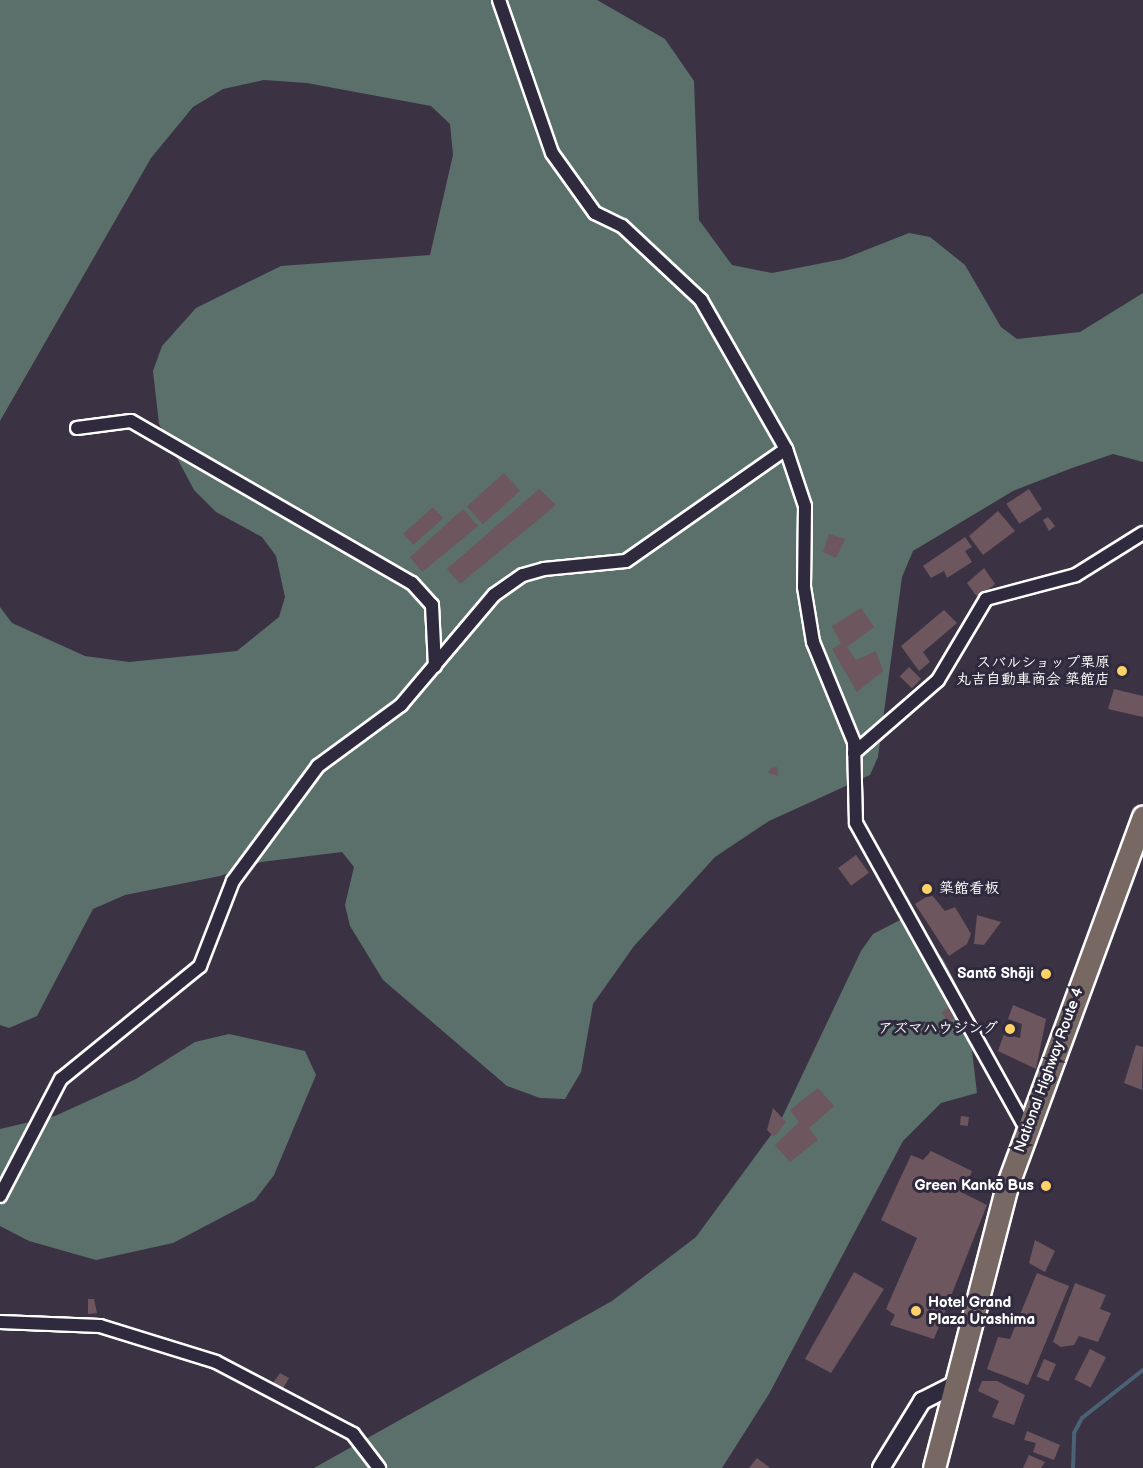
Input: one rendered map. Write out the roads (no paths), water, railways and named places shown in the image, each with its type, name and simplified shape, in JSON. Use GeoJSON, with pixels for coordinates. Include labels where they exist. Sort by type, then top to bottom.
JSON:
{"type":"FeatureCollection","features":[{"type":"Feature","properties":{"kind":"highway","name":"National Highway Route 4"},"geometry":{"type":"LineString","coordinates":[[934,1468],[953,1385],[1026,1129],[1143,816]]}},
{"type":"Feature","properties":{"kind":"street"},"geometry":{"type":"LineString","coordinates":[[499,0],[552,153],[595,213],[622,226],[701,300],[786,449],[805,506],[804,587],[813,642],[848,721],[854,753],[856,823],[1026,1129]]}},
{"type":"Feature","properties":{"kind":"street"},"geometry":{"type":"LineString","coordinates":[[77,428],[131,421],[412,583],[432,605],[435,666]]}},
{"type":"Feature","properties":{"kind":"street"},"geometry":{"type":"LineString","coordinates":[[0,1196],[61,1079],[200,966],[233,881],[318,766],[373,730],[435,666],[494,595],[523,575],[626,561],[786,449]]}},
{"type":"Feature","properties":{"kind":"street"},"geometry":{"type":"LineString","coordinates":[[854,753],[938,680],[986,599],[1076,575],[1143,533]]}},
{"type":"Feature","properties":{"kind":"street"},"geometry":{"type":"LineString","coordinates":[[0,1322],[100,1326],[216,1362],[353,1434],[379,1468]]}},
{"type":"Feature","properties":{"kind":"street"},"geometry":{"type":"LineString","coordinates":[[880,1468],[922,1401],[953,1385]]}},
{"type":"Feature","properties":{"kind":"waterway"},"geometry":{"type":"LineString","coordinates":[[1073,1468],[1074,1433],[1082,1418],[1143,1370]]}},
{"type":"Feature","properties":{"kind":"place","name":"スバルショップ栗原 丸吉自動車商会 築館店"},"geometry":{"type":"Point","coordinates":[1122,671]}},
{"type":"Feature","properties":{"kind":"place","name":"築館看板"},"geometry":{"type":"Point","coordinates":[927,889]}},
{"type":"Feature","properties":{"kind":"place","name":"Santō Shōji"},"geometry":{"type":"Point","coordinates":[1046,974]}},
{"type":"Feature","properties":{"kind":"place","name":"アズマハウジング"},"geometry":{"type":"Point","coordinates":[1010,1029]}},
{"type":"Feature","properties":{"kind":"place","name":"Green Kankō Bus"},"geometry":{"type":"Point","coordinates":[1046,1186]}},
{"type":"Feature","properties":{"kind":"place","name":"Hotel Grand Plaza Urashima"},"geometry":{"type":"Point","coordinates":[916,1311]}}]}
